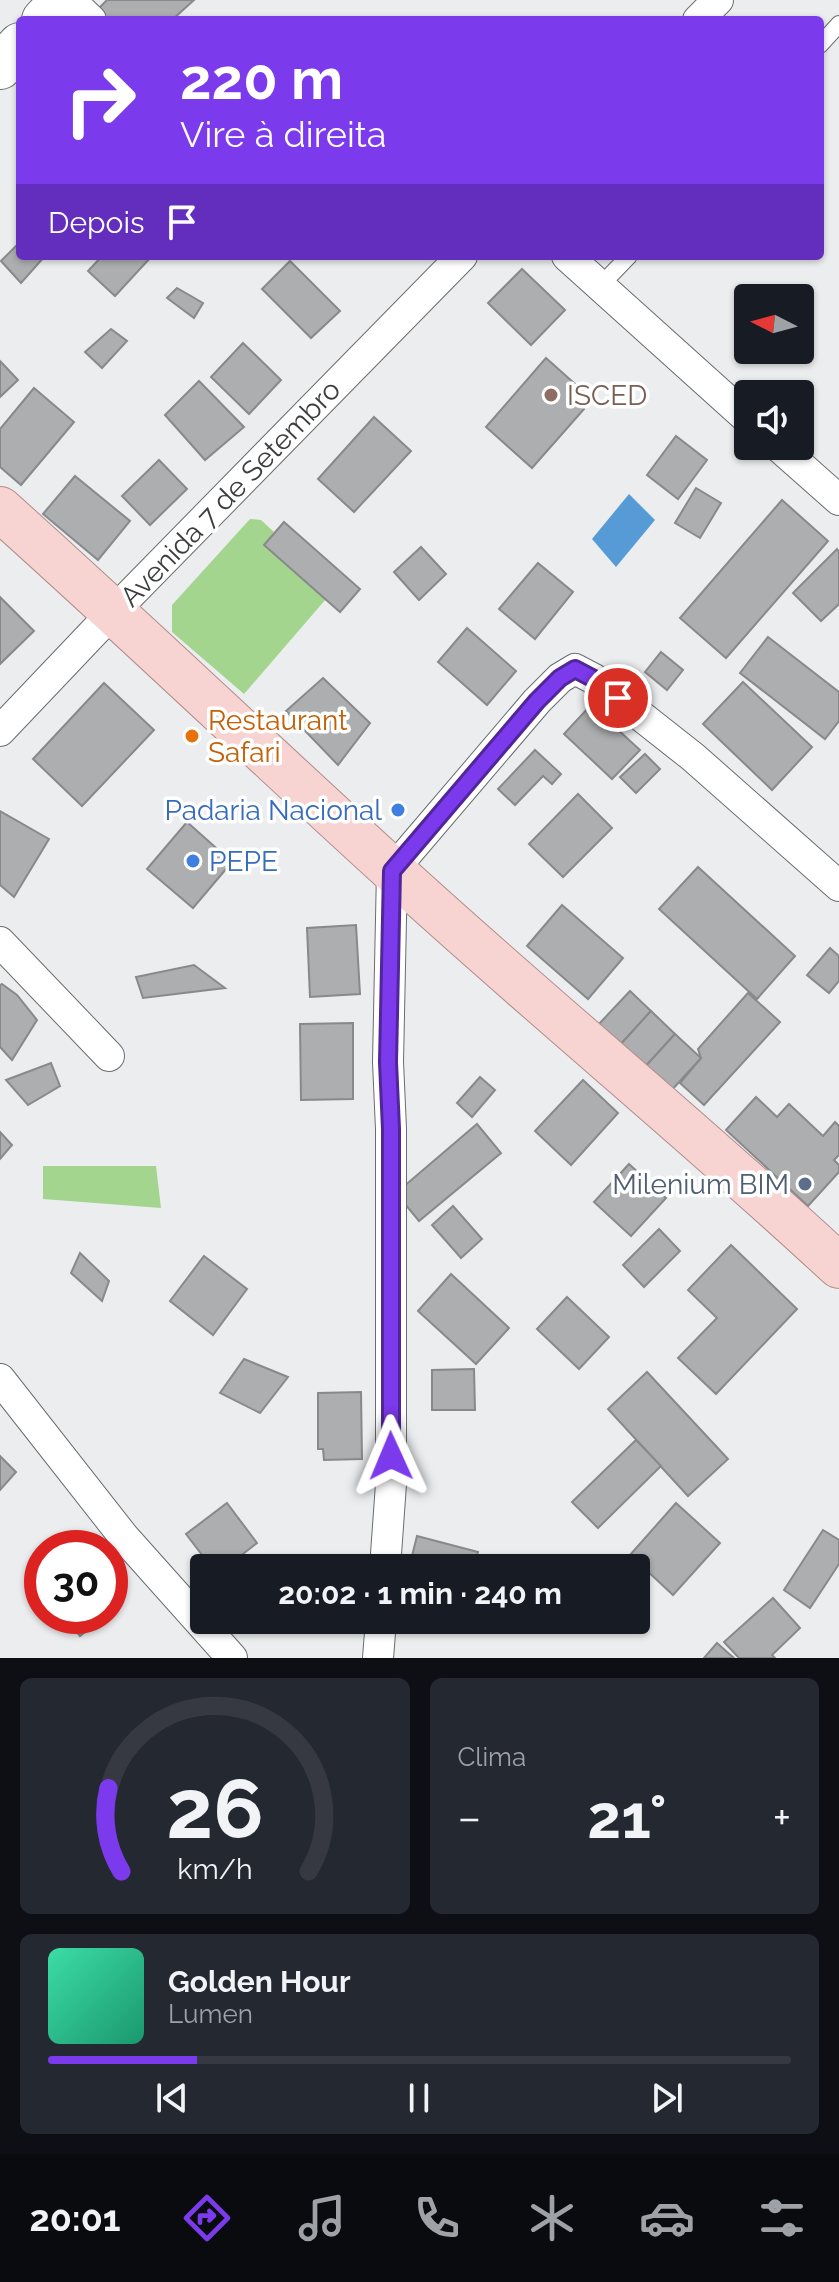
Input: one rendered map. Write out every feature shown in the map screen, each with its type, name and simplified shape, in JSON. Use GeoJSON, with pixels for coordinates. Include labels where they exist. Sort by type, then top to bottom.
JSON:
{"type":"FeatureCollection","features":[{"type":"Feature","properties":{"kind":"main road"},"geometry":{"type":"LineString","coordinates":[[0,509],[114,611],[392,871],[763,1195],[839,1266]]}},
{"type":"Feature","properties":{"kind":"street"},"geometry":{"type":"LineString","coordinates":[[48,16],[63,0]]}},
{"type":"Feature","properties":{"kind":"street"},"geometry":{"type":"LineString","coordinates":[[70,0],[87,16]]}},
{"type":"Feature","properties":{"kind":"street"},"geometry":{"type":"LineString","coordinates":[[702,16],[718,0]]}},
{"type":"Feature","properties":{"kind":"street"},"geometry":{"type":"LineString","coordinates":[[0,67],[16,49]]}},
{"type":"Feature","properties":{"kind":"street","name":"Avenida 7 de Setembro"},"geometry":{"type":"LineString","coordinates":[[0,731],[458,260]]}},
{"type":"Feature","properties":{"kind":"street"},"geometry":{"type":"LineString","coordinates":[[571,260],[734,406]]}},
{"type":"Feature","properties":{"kind":"street"},"geometry":{"type":"LineString","coordinates":[[794,460],[839,500]]}},
{"type":"Feature","properties":{"kind":"street"},"geometry":{"type":"LineString","coordinates":[[386,1554],[391,1484],[391,1129],[388,1062],[392,871],[537,701],[560,678],[575,669],[594,679],[693,757],[839,886]]}},
{"type":"Feature","properties":{"kind":"street"},"geometry":{"type":"LineString","coordinates":[[0,942],[109,1056]]}},
{"type":"Feature","properties":{"kind":"street"},"geometry":{"type":"LineString","coordinates":[[0,1379],[124,1537],[232,1658]]}},
{"type":"Feature","properties":{"kind":"street"},"geometry":{"type":"LineString","coordinates":[[378,1658],[380,1634]]}},
{"type":"Feature","properties":{"kind":"lane"},"geometry":{"type":"LineString","coordinates":[[824,41],[839,24]]}},
{"type":"Feature","properties":{"kind":"lane"},"geometry":{"type":"LineString","coordinates":[[600,286],[625,260]]}},
{"type":"Feature","properties":{"kind":"green space"},"geometry":{"type":"Polygon","coordinates":[[[250,519],[261,520],[274,532],[264,545],[326,599],[244,694],[172,632],[172,605],[250,519]]]}},
{"type":"Feature","properties":{"kind":"green space"},"geometry":{"type":"Polygon","coordinates":[[[43,1166],[156,1166],[161,1208],[43,1199],[43,1166]]]}},
{"type":"Feature","properties":{"kind":"water"},"geometry":{"type":"Polygon","coordinates":[[[629,494],[655,520],[616,567],[592,539],[629,494]]]}},
{"type":"Feature","properties":{"kind":"building"},"geometry":{"type":"Polygon","coordinates":[[[107,0],[194,0],[176,16],[102,16],[96,11],[107,0]]]}},
{"type":"Feature","properties":{"kind":"building"},"geometry":{"type":"Polygon","coordinates":[[[16,246],[16,260],[41,260],[21,283],[1,261],[16,246]]]}},
{"type":"Feature","properties":{"kind":"building"},"geometry":{"type":"Polygon","coordinates":[[[98,260],[148,260],[115,296],[88,271],[98,260]]]}},
{"type":"Feature","properties":{"kind":"building"},"geometry":{"type":"Polygon","coordinates":[[[290,261],[340,311],[311,338],[262,289],[290,261]]]}},
{"type":"Feature","properties":{"kind":"building"},"geometry":{"type":"Polygon","coordinates":[[[522,269],[565,310],[531,345],[488,303],[522,269]]]}},
{"type":"Feature","properties":{"kind":"building"},"geometry":{"type":"Polygon","coordinates":[[[177,288],[203,303],[194,318],[167,298],[177,288]]]}},
{"type":"Feature","properties":{"kind":"building"},"geometry":{"type":"Polygon","coordinates":[[[111,329],[127,341],[102,368],[85,352],[111,329]]]}},
{"type":"Feature","properties":{"kind":"building"},"geometry":{"type":"Polygon","coordinates":[[[243,343],[281,380],[249,414],[211,377],[243,343]]]}},
{"type":"Feature","properties":{"kind":"building"},"geometry":{"type":"Polygon","coordinates":[[[546,358],[583,391],[574,400],[584,409],[532,468],[486,427],[546,358]]]}},
{"type":"Feature","properties":{"kind":"building"},"geometry":{"type":"Polygon","coordinates":[[[0,361],[18,380],[0,397],[0,361]]]}},
{"type":"Feature","properties":{"kind":"building"},"geometry":{"type":"Polygon","coordinates":[[[199,381],[244,427],[205,460],[165,415],[199,381]]]}},
{"type":"Feature","properties":{"kind":"building"},"geometry":{"type":"Polygon","coordinates":[[[34,388],[74,422],[21,485],[0,467],[0,429],[34,388]]]}},
{"type":"Feature","properties":{"kind":"building"},"geometry":{"type":"Polygon","coordinates":[[[374,417],[411,451],[354,512],[318,479],[374,417]]]}},
{"type":"Feature","properties":{"kind":"building"},"geometry":{"type":"Polygon","coordinates":[[[676,436],[707,460],[678,499],[647,475],[676,436]]]}},
{"type":"Feature","properties":{"kind":"building"},"geometry":{"type":"Polygon","coordinates":[[[159,460],[187,489],[150,525],[122,496],[159,460]]]}},
{"type":"Feature","properties":{"kind":"building"},"geometry":{"type":"Polygon","coordinates":[[[75,476],[130,521],[98,560],[43,514],[75,476]]]}},
{"type":"Feature","properties":{"kind":"building"},"geometry":{"type":"Polygon","coordinates":[[[696,488],[721,503],[700,538],[675,523],[696,488]]]}},
{"type":"Feature","properties":{"kind":"building"},"geometry":{"type":"Polygon","coordinates":[[[782,500],[828,541],[726,658],[680,618],[782,500]]]}},
{"type":"Feature","properties":{"kind":"building"},"geometry":{"type":"Polygon","coordinates":[[[284,522],[360,589],[340,612],[264,545],[284,522]]]}},
{"type":"Feature","properties":{"kind":"building"},"geometry":{"type":"Polygon","coordinates":[[[421,547],[446,574],[419,600],[394,572],[421,547]]]}},
{"type":"Feature","properties":{"kind":"building"},"geometry":{"type":"Polygon","coordinates":[[[837,549],[839,604],[821,621],[793,593],[837,549]]]}},
{"type":"Feature","properties":{"kind":"building"},"geometry":{"type":"Polygon","coordinates":[[[538,563],[573,592],[535,639],[499,609],[538,563]]]}},
{"type":"Feature","properties":{"kind":"building"},"geometry":{"type":"Polygon","coordinates":[[[0,597],[34,631],[0,664],[0,597]]]}},
{"type":"Feature","properties":{"kind":"building"},"geometry":{"type":"Polygon","coordinates":[[[467,628],[516,671],[487,705],[438,662],[467,628]]]}},
{"type":"Feature","properties":{"kind":"building"},"geometry":{"type":"Polygon","coordinates":[[[768,637],[839,692],[839,721],[825,739],[740,673],[768,637]]]}},
{"type":"Feature","properties":{"kind":"building"},"geometry":{"type":"Polygon","coordinates":[[[661,652],[683,670],[667,690],[645,672],[661,652]]]}},
{"type":"Feature","properties":{"kind":"building"},"geometry":{"type":"Polygon","coordinates":[[[323,678],[370,723],[338,765],[286,711],[323,678]]]}},
{"type":"Feature","properties":{"kind":"building"},"geometry":{"type":"Polygon","coordinates":[[[743,682],[812,747],[772,790],[703,724],[743,682]]]}},
{"type":"Feature","properties":{"kind":"building"},"geometry":{"type":"Polygon","coordinates":[[[104,683],[154,730],[82,806],[33,759],[104,683]]]}},
{"type":"Feature","properties":{"kind":"building"},"geometry":{"type":"Polygon","coordinates":[[[591,705],[640,750],[612,779],[564,734],[591,705]]]}},
{"type":"Feature","properties":{"kind":"building"},"geometry":{"type":"Polygon","coordinates":[[[535,750],[561,774],[552,784],[543,776],[515,805],[498,789],[535,750]]]}},
{"type":"Feature","properties":{"kind":"building"},"geometry":{"type":"Polygon","coordinates":[[[645,754],[660,769],[636,793],[620,777],[645,754]]]}},
{"type":"Feature","properties":{"kind":"building"},"geometry":{"type":"Polygon","coordinates":[[[578,794],[612,828],[563,877],[529,844],[578,794]]]}},
{"type":"Feature","properties":{"kind":"building"},"geometry":{"type":"Polygon","coordinates":[[[0,811],[49,839],[14,897],[0,885],[0,811]]]}},
{"type":"Feature","properties":{"kind":"building"},"geometry":{"type":"Polygon","coordinates":[[[187,822],[232,862],[193,908],[147,869],[187,822]]]}},
{"type":"Feature","properties":{"kind":"building"},"geometry":{"type":"Polygon","coordinates":[[[698,867],[795,956],[757,999],[659,909],[698,867]]]}},
{"type":"Feature","properties":{"kind":"building"},"geometry":{"type":"Polygon","coordinates":[[[562,905],[623,958],[588,999],[527,946],[562,905]]]}},
{"type":"Feature","properties":{"kind":"building"},"geometry":{"type":"Polygon","coordinates":[[[356,925],[360,994],[310,997],[307,928],[356,925]]]}},
{"type":"Feature","properties":{"kind":"building"},"geometry":{"type":"Polygon","coordinates":[[[830,948],[839,956],[839,981],[829,993],[807,975],[830,948]]]}},
{"type":"Feature","properties":{"kind":"building"},"geometry":{"type":"Polygon","coordinates":[[[194,965],[225,988],[143,998],[136,977],[194,965]]]}},
{"type":"Feature","properties":{"kind":"building"},"geometry":{"type":"Polygon","coordinates":[[[2,984],[17,995],[37,1020],[12,1060],[0,1047],[2,984]]]}},
{"type":"Feature","properties":{"kind":"building"},"geometry":{"type":"Polygon","coordinates":[[[630,991],[651,1011],[620,1045],[598,1025],[630,991]]]}},
{"type":"Feature","properties":{"kind":"building"},"geometry":{"type":"Polygon","coordinates":[[[748,993],[780,1022],[704,1105],[680,1083],[701,1058],[698,1049],[748,993]]]}},
{"type":"Feature","properties":{"kind":"building"},"geometry":{"type":"Polygon","coordinates":[[[651,1011],[675,1034],[644,1068],[620,1045],[651,1011]]]}},
{"type":"Feature","properties":{"kind":"building"},"geometry":{"type":"Polygon","coordinates":[[[353,1023],[353,1099],[301,1100],[300,1024],[353,1023]]]}},
{"type":"Feature","properties":{"kind":"building"},"geometry":{"type":"Polygon","coordinates":[[[675,1034],[701,1058],[670,1092],[644,1068],[675,1034]]]}},
{"type":"Feature","properties":{"kind":"building"},"geometry":{"type":"Polygon","coordinates":[[[51,1063],[60,1086],[28,1105],[6,1080],[51,1063]]]}},
{"type":"Feature","properties":{"kind":"building"},"geometry":{"type":"Polygon","coordinates":[[[480,1077],[495,1090],[472,1117],[457,1103],[480,1077]]]}},
{"type":"Feature","properties":{"kind":"building"},"geometry":{"type":"Polygon","coordinates":[[[583,1080],[618,1113],[571,1165],[535,1131],[583,1080]]]}},
{"type":"Feature","properties":{"kind":"building"},"geometry":{"type":"Polygon","coordinates":[[[756,1097],[777,1117],[789,1104],[823,1136],[835,1122],[839,1126],[839,1155],[834,1160],[839,1165],[839,1172],[808,1206],[726,1130],[756,1097]]]}},
{"type":"Feature","properties":{"kind":"building"},"geometry":{"type":"Polygon","coordinates":[[[477,1124],[501,1153],[419,1221],[396,1193],[477,1124]]]}},
{"type":"Feature","properties":{"kind":"building"},"geometry":{"type":"Polygon","coordinates":[[[0,1132],[12,1145],[0,1159],[0,1132]]]}},
{"type":"Feature","properties":{"kind":"building"},"geometry":{"type":"Polygon","coordinates":[[[629,1164],[666,1198],[631,1236],[594,1202],[629,1164]]]}},
{"type":"Feature","properties":{"kind":"building"},"geometry":{"type":"Polygon","coordinates":[[[453,1206],[482,1239],[461,1258],[432,1225],[453,1206]]]}},
{"type":"Feature","properties":{"kind":"building"},"geometry":{"type":"Polygon","coordinates":[[[659,1229],[680,1251],[644,1287],[623,1265],[659,1229]]]}},
{"type":"Feature","properties":{"kind":"building"},"geometry":{"type":"Polygon","coordinates":[[[731,1245],[797,1309],[716,1394],[678,1358],[717,1318],[688,1290],[731,1245]]]}},
{"type":"Feature","properties":{"kind":"building"},"geometry":{"type":"Polygon","coordinates":[[[80,1253],[109,1281],[102,1301],[71,1273],[80,1253]]]}},
{"type":"Feature","properties":{"kind":"building"},"geometry":{"type":"Polygon","coordinates":[[[204,1256],[247,1289],[213,1335],[170,1301],[204,1256]]]}},
{"type":"Feature","properties":{"kind":"building"},"geometry":{"type":"Polygon","coordinates":[[[451,1274],[509,1328],[476,1364],[418,1311],[451,1274]]]}},
{"type":"Feature","properties":{"kind":"building"},"geometry":{"type":"Polygon","coordinates":[[[567,1297],[609,1337],[579,1369],[537,1329],[567,1297]]]}},
{"type":"Feature","properties":{"kind":"building"},"geometry":{"type":"Polygon","coordinates":[[[244,1359],[288,1377],[260,1413],[220,1393],[244,1359]]]}},
{"type":"Feature","properties":{"kind":"building"},"geometry":{"type":"Polygon","coordinates":[[[474,1369],[475,1410],[432,1410],[432,1370],[474,1369]]]}},
{"type":"Feature","properties":{"kind":"building"},"geometry":{"type":"Polygon","coordinates":[[[647,1372],[728,1459],[688,1496],[608,1409],[647,1372]]]}},
{"type":"Feature","properties":{"kind":"building"},"geometry":{"type":"Polygon","coordinates":[[[361,1392],[362,1459],[324,1460],[323,1449],[318,1449],[318,1393],[361,1392]]]}},
{"type":"Feature","properties":{"kind":"building"},"geometry":{"type":"Polygon","coordinates":[[[636,1440],[661,1466],[598,1528],[572,1502],[636,1440]]]}},
{"type":"Feature","properties":{"kind":"building"},"geometry":{"type":"Polygon","coordinates":[[[0,1456],[16,1472],[0,1490],[0,1456]]]}},
{"type":"Feature","properties":{"kind":"building"},"geometry":{"type":"Polygon","coordinates":[[[227,1503],[257,1543],[243,1554],[201,1554],[186,1534],[227,1503]]]}},
{"type":"Feature","properties":{"kind":"building"},"geometry":{"type":"Polygon","coordinates":[[[676,1503],[720,1543],[673,1595],[650,1574],[650,1554],[631,1554],[676,1503]]]}},
{"type":"Feature","properties":{"kind":"building"},"geometry":{"type":"Polygon","coordinates":[[[823,1530],[839,1540],[839,1564],[810,1608],[784,1590],[823,1530]]]}},
{"type":"Feature","properties":{"kind":"building"},"geometry":{"type":"Polygon","coordinates":[[[417,1536],[478,1552],[478,1554],[412,1554],[417,1536]]]}},
{"type":"Feature","properties":{"kind":"building"},"geometry":{"type":"Polygon","coordinates":[[[773,1598],[800,1628],[772,1655],[775,1658],[739,1658],[724,1642],[773,1598]]]}},
{"type":"Feature","properties":{"kind":"building"},"geometry":{"type":"Polygon","coordinates":[[[717,1643],[727,1652],[734,1658],[704,1658],[717,1643]]]}},
{"type":"Feature","properties":{"kind":"place","name":"ISCED"},"geometry":{"type":"Point","coordinates":[551,395]}},
{"type":"Feature","properties":{"kind":"place","name":"Restaurant Safari"},"geometry":{"type":"Point","coordinates":[192,736]}},
{"type":"Feature","properties":{"kind":"place","name":"Padaria Nacional"},"geometry":{"type":"Point","coordinates":[398,810]}},
{"type":"Feature","properties":{"kind":"place","name":"PEPE"},"geometry":{"type":"Point","coordinates":[193,861]}},
{"type":"Feature","properties":{"kind":"place","name":"Milenium BIM"},"geometry":{"type":"Point","coordinates":[805,1184]}},
{"type":"Feature","properties":{"kind":"route"},"geometry":{"type":"LineString","coordinates":[[391,1456],[391,1129],[388,1062],[392,871],[560,678],[575,669],[618,698]]}}]}
